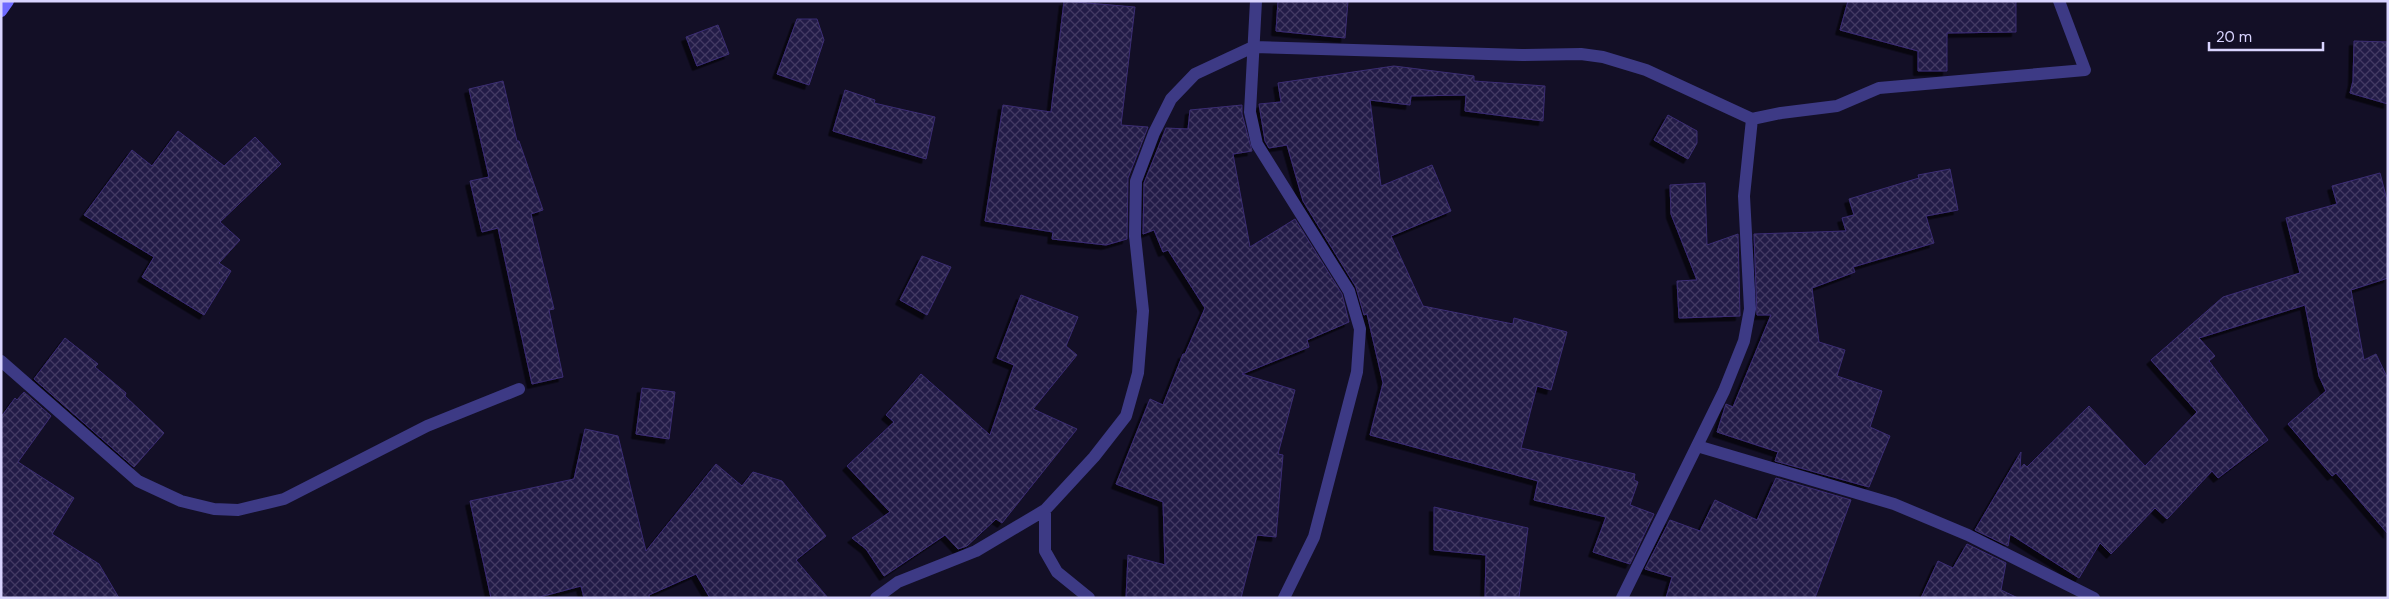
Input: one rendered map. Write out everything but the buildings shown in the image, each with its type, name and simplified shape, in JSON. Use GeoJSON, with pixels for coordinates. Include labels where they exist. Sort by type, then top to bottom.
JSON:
{"type":"FeatureCollection","features":[{"type":"Feature","properties":{"kind":"street"},"geometry":{"type":"LineString","coordinates":[[1,11],[8,1]]}},
{"type":"Feature","properties":{"kind":"street"},"geometry":{"type":"LineString","coordinates":[[1256,1],[1250,112],[1257,144],[1349,291],[1360,329],[1357,372],[1314,536],[1284,598]]}},
{"type":"Feature","properties":{"kind":"street"},"geometry":{"type":"LineString","coordinates":[[876,598],[898,582],[976,551],[1045,510],[1094,457],[1126,416],[1138,373],[1143,311],[1135,236],[1136,181],[1154,133],[1171,99],[1195,74],[1253,47],[1522,55],[1581,54],[1604,57],[1646,70],[1752,119],[1837,106],[1879,88],[2085,70],[2059,1]]}},
{"type":"Feature","properties":{"kind":"street"},"geometry":{"type":"LineString","coordinates":[[1622,598],[1724,391],[1744,340],[1750,309],[1744,196],[1752,119]]}},
{"type":"Feature","properties":{"kind":"street"},"geometry":{"type":"LineString","coordinates":[[1,361],[138,481],[180,502],[214,509],[238,510],[284,499],[427,426],[519,389]]}},
{"type":"Feature","properties":{"kind":"street"},"geometry":{"type":"LineString","coordinates":[[1697,446],[1894,504],[1968,535],[2094,598]]}},
{"type":"Feature","properties":{"kind":"street"},"geometry":{"type":"LineString","coordinates":[[1045,510],[1046,551],[1057,572],[1089,598]]}}]}
